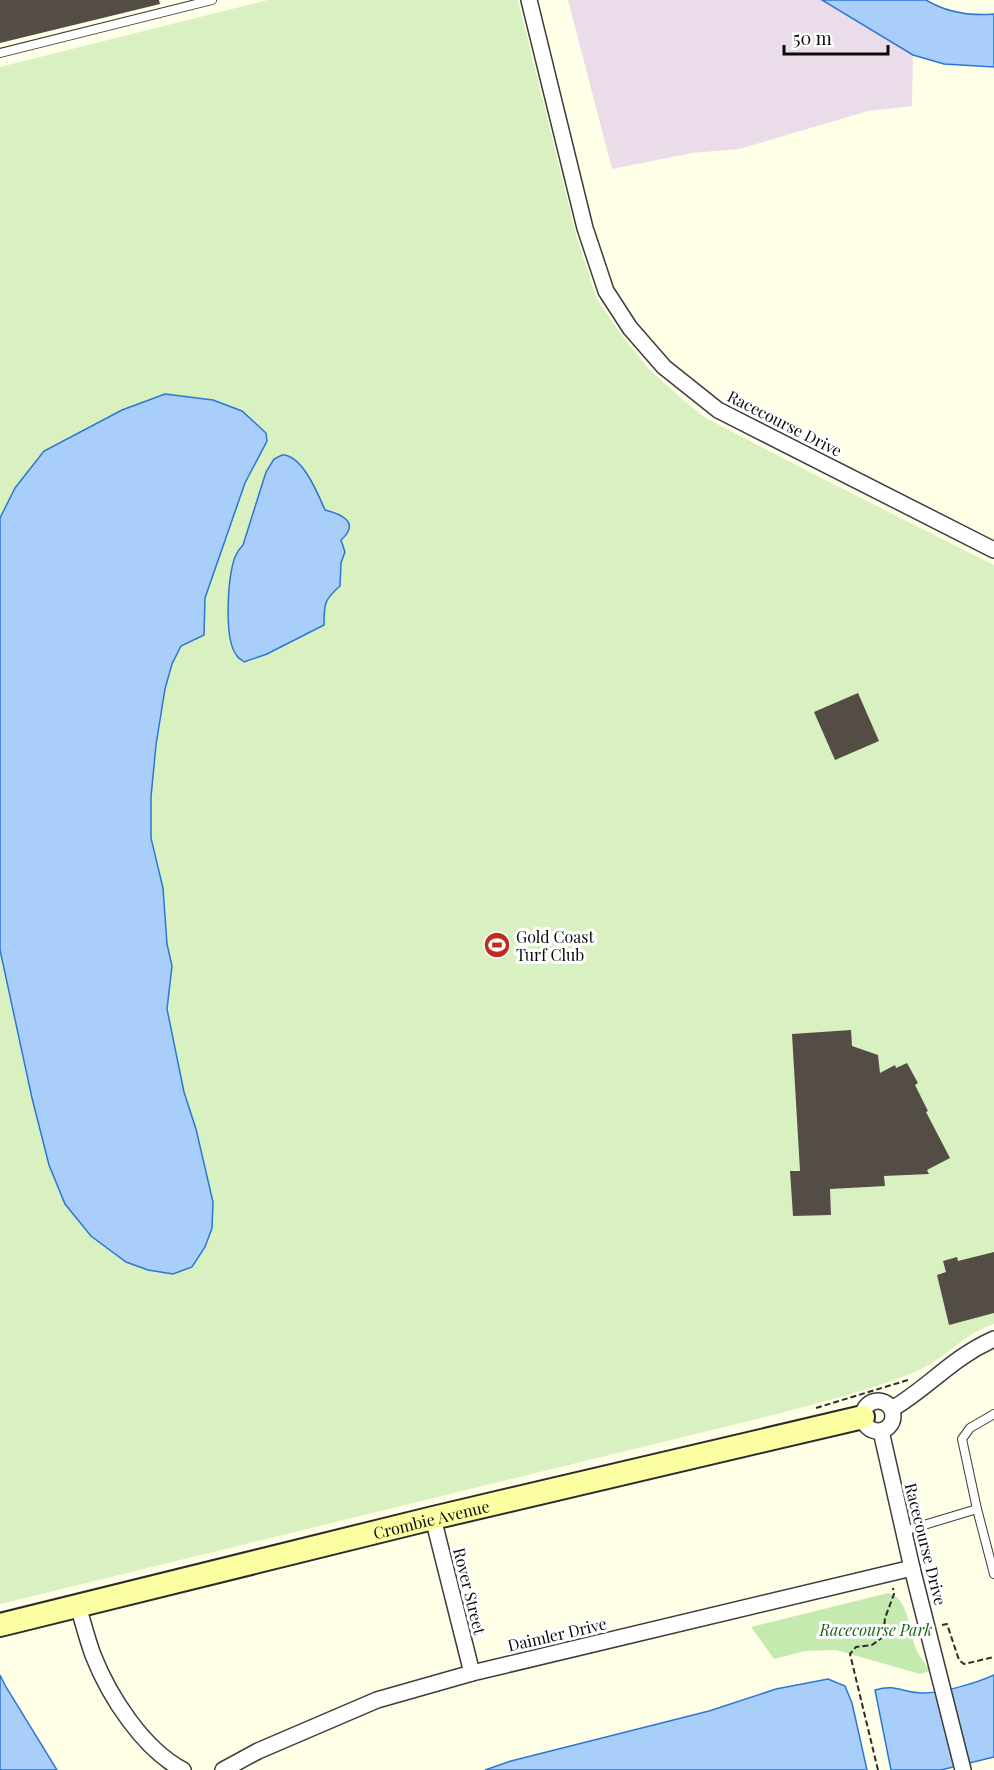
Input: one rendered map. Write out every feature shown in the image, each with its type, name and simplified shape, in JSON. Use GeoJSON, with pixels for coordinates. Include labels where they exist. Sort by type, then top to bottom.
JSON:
{"type":"FeatureCollection","features":[{"type":"Feature","properties":{"kind":"street","name":"Racecourse Drive"},"geometry":{"type":"LineString","coordinates":[[529,0],[585,228],[606,291],[630,328],[664,367],[718,410],[994,550]]}},
{"type":"Feature","properties":{"kind":"street"},"geometry":{"type":"LineString","coordinates":[[892,1409],[914,1396],[944,1368],[974,1348],[994,1339]]}},
{"type":"Feature","properties":{"kind":"street"},"geometry":{"type":"LineString","coordinates":[[871,1402],[885,1402],[892,1409],[892,1421],[881,1431],[867,1426],[863,1417],[865,1408],[871,1402]]}},
{"type":"Feature","properties":{"kind":"street","name":"Crombie Avenue"},"geometry":{"type":"LineString","coordinates":[[0,1625],[433,1518],[863,1417]]}},
{"type":"Feature","properties":{"kind":"street","name":"Racecourse Drive"},"geometry":{"type":"LineString","coordinates":[[881,1431],[912,1568],[963,1770]]}},
{"type":"Feature","properties":{"kind":"street","name":"Rover Street"},"geometry":{"type":"LineString","coordinates":[[433,1518],[472,1673]]}},
{"type":"Feature","properties":{"kind":"street","name":"Daimler Drive"},"geometry":{"type":"LineString","coordinates":[[223,1770],[258,1751],[377,1700],[472,1673],[912,1568]]}},
{"type":"Feature","properties":{"kind":"street"},"geometry":{"type":"LineString","coordinates":[[78,1606],[92,1654],[111,1693],[150,1744],[183,1770]]}},
{"type":"Feature","properties":{"kind":"lane"},"geometry":{"type":"LineString","coordinates":[[0,53],[212,0]]}},
{"type":"Feature","properties":{"kind":"lane"},"geometry":{"type":"LineString","coordinates":[[994,1414],[970,1428],[962,1439],[994,1574]]}},
{"type":"Feature","properties":{"kind":"lane"},"geometry":{"type":"LineString","coordinates":[[904,1531],[977,1509]]}},
{"type":"Feature","properties":{"kind":"path"},"geometry":{"type":"LineString","coordinates":[[812,1410],[915,1378]]}},
{"type":"Feature","properties":{"kind":"path"},"geometry":{"type":"LineString","coordinates":[[878,1770],[850,1654],[856,1647],[872,1645],[883,1637],[885,1618],[894,1594],[893,1588]]}},
{"type":"Feature","properties":{"kind":"path"},"geometry":{"type":"LineString","coordinates":[[928,1629],[947,1624],[959,1660],[964,1664],[994,1657]]}},
{"type":"Feature","properties":{"kind":"shaded area"},"geometry":{"type":"Polygon","coordinates":[[[568,0],[822,0],[913,55],[912,106],[868,111],[739,149],[692,153],[612,169],[568,0]]]}},
{"type":"Feature","properties":{"kind":"green space","name":"Gold Coast Turf Club"},"geometry":{"type":"Polygon","coordinates":[[[268,0],[518,0],[577,238],[597,299],[648,368],[706,418],[994,565],[994,1324],[973,1334],[915,1372],[845,1396],[0,1604],[0,67],[268,0]]]}},
{"type":"Feature","properties":{"kind":"green space","name":"Racecourse Park"},"geometry":{"type":"Polygon","coordinates":[[[888,1593],[895,1596],[904,1607],[916,1649],[930,1671],[920,1674],[836,1650],[805,1651],[774,1659],[751,1627],[888,1593]]]}},
{"type":"Feature","properties":{"kind":"water"},"geometry":{"type":"Polygon","coordinates":[[[822,0],[926,0],[942,8],[959,12],[994,14],[994,67],[944,64],[913,55],[822,0]]]}},
{"type":"Feature","properties":{"kind":"water"},"geometry":{"type":"Polygon","coordinates":[[[165,394],[213,400],[242,411],[266,433],[267,441],[245,483],[205,598],[204,635],[181,646],[172,664],[165,689],[156,745],[151,797],[151,838],[163,888],[167,944],[172,966],[167,1009],[184,1092],[196,1129],[213,1202],[212,1228],[205,1247],[192,1267],[173,1274],[148,1270],[126,1262],[91,1236],[65,1204],[49,1165],[0,950],[0,518],[15,488],[44,451],[122,410],[165,394]]]}},
{"type":"Feature","properties":{"kind":"water"},"geometry":{"type":"Polygon","coordinates":[[[282,455],[289,456],[303,468],[314,485],[325,510],[337,514],[349,524],[347,534],[341,540],[345,552],[341,563],[340,586],[326,603],[324,625],[267,654],[244,662],[233,648],[228,622],[233,566],[236,555],[243,545],[266,472],[274,459],[282,455]]]}},
{"type":"Feature","properties":{"kind":"water"},"geometry":{"type":"Polygon","coordinates":[[[0,1675],[6,1687],[57,1770],[0,1770],[0,1675]]]}},
{"type":"Feature","properties":{"kind":"water"},"geometry":{"type":"Polygon","coordinates":[[[994,1675],[994,1757],[941,1770],[891,1770],[875,1690],[894,1688],[921,1693],[938,1692],[994,1675]]]}},
{"type":"Feature","properties":{"kind":"water"},"geometry":{"type":"Polygon","coordinates":[[[828,1679],[845,1686],[852,1703],[867,1770],[485,1770],[511,1761],[709,1711],[776,1689],[828,1679]]]}},
{"type":"Feature","properties":{"kind":"building"},"geometry":{"type":"Polygon","coordinates":[[[0,0],[159,0],[160,4],[0,43],[0,0]]]}},
{"type":"Feature","properties":{"kind":"building"},"geometry":{"type":"Polygon","coordinates":[[[858,693],[879,741],[835,760],[814,712],[858,693]]]}},
{"type":"Feature","properties":{"kind":"building"},"geometry":{"type":"Polygon","coordinates":[[[851,1030],[852,1046],[878,1055],[880,1073],[895,1065],[896,1068],[907,1063],[918,1083],[915,1085],[928,1111],[926,1112],[950,1158],[927,1170],[929,1174],[884,1176],[885,1186],[830,1189],[831,1215],[793,1216],[790,1171],[800,1171],[792,1034],[851,1030]]]}},
{"type":"Feature","properties":{"kind":"building"},"geometry":{"type":"Polygon","coordinates":[[[994,1252],[994,1313],[949,1325],[937,1275],[946,1272],[943,1261],[957,1257],[958,1261],[994,1252]]]}},
{"type":"Feature","properties":{"kind":"place","name":"Gold Coast Turf Club"},"geometry":{"type":"Point","coordinates":[497,945]}}]}
